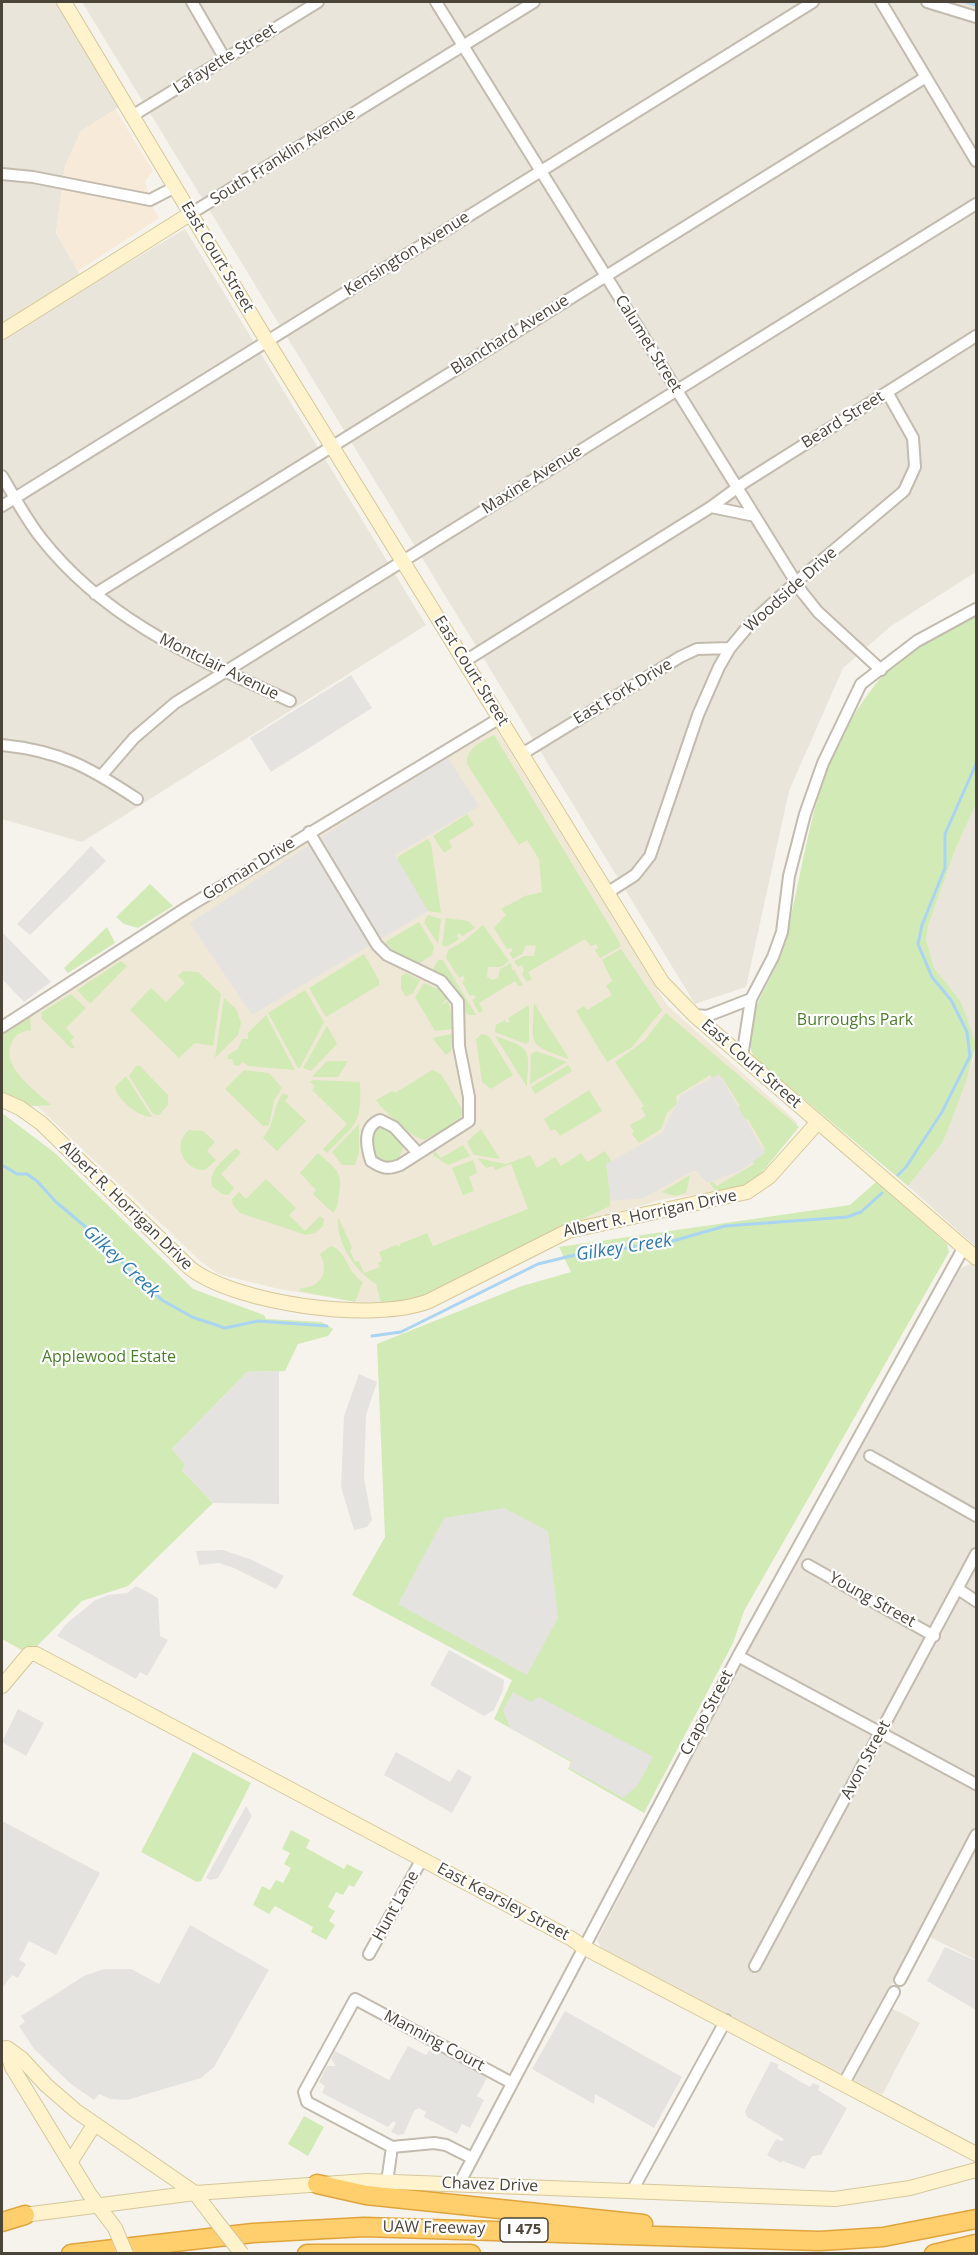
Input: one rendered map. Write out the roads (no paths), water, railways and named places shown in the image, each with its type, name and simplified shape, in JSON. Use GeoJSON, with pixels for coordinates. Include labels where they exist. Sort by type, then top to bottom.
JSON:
{"type":"FeatureCollection","features":[{"type":"Feature","properties":{"kind":"highway"},"geometry":{"type":"LineString","coordinates":[[317,2184],[366,2194],[607,2220],[754,2239]]}},
{"type":"Feature","properties":{"kind":"highway"},"geometry":{"type":"LineString","coordinates":[[882,2237],[976,2206]]}},
{"type":"Feature","properties":{"kind":"highway"},"geometry":{"type":"LineString","coordinates":[[2,2219],[25,2215]]}},
{"type":"Feature","properties":{"kind":"highway","name":"UAW Freeway"},"geometry":{"type":"LineString","coordinates":[[71,2253],[253,2233],[364,2228],[820,2241],[882,2237],[976,2220]]}},
{"type":"Feature","properties":{"kind":"highway"},"geometry":{"type":"LineString","coordinates":[[934,2253],[976,2244]]}},
{"type":"Feature","properties":{"kind":"highway","name":"UAW Freeway"},"geometry":{"type":"LineString","coordinates":[[307,2253],[471,2253]]}},
{"type":"Feature","properties":{"kind":"street","name":"East Court Street"},"geometry":{"type":"LineString","coordinates":[[64,2],[267,341],[662,982],[694,1015],[976,1258]]}},
{"type":"Feature","properties":{"kind":"street"},"geometry":{"type":"LineString","coordinates":[[192,2],[225,59]]}},
{"type":"Feature","properties":{"kind":"street","name":"Lafayette Street"},"geometry":{"type":"LineString","coordinates":[[132,116],[315,2]]}},
{"type":"Feature","properties":{"kind":"street","name":"Calumet Street"},"geometry":{"type":"LineString","coordinates":[[436,2],[796,582],[818,612],[881,670]]}},
{"type":"Feature","properties":{"kind":"street","name":"South Franklin Avenue"},"geometry":{"type":"LineString","coordinates":[[2,332],[534,2]]}},
{"type":"Feature","properties":{"kind":"street","name":"Kensington Avenue"},"geometry":{"type":"LineString","coordinates":[[2,507],[813,2]]}},
{"type":"Feature","properties":{"kind":"street"},"geometry":{"type":"LineString","coordinates":[[881,2],[976,161]]}},
{"type":"Feature","properties":{"kind":"street"},"geometry":{"type":"LineString","coordinates":[[927,2],[976,17]]}},
{"type":"Feature","properties":{"kind":"street","name":"Blanchard Avenue"},"geometry":{"type":"LineString","coordinates":[[95,594],[926,77]]}},
{"type":"Feature","properties":{"kind":"street"},"geometry":{"type":"LineString","coordinates":[[4,173],[150,201],[175,187]]}},
{"type":"Feature","properties":{"kind":"street","name":"Maxine Avenue"},"geometry":{"type":"LineString","coordinates":[[102,775],[134,738],[175,703],[976,204]]}},
{"type":"Feature","properties":{"kind":"street","name":"Beard Street"},"geometry":{"type":"LineString","coordinates":[[465,661],[711,507],[745,482],[976,336]]}},
{"type":"Feature","properties":{"kind":"street","name":"Woodside Drive"},"geometry":{"type":"LineString","coordinates":[[607,893],[635,875],[650,856],[698,715],[730,648],[751,623],[796,582],[904,491],[915,466],[913,438],[887,392]]}},
{"type":"Feature","properties":{"kind":"street","name":"Montclair Avenue"},"geometry":{"type":"LineString","coordinates":[[2,476],[40,536],[95,594],[127,619],[190,656],[291,701]]}},
{"type":"Feature","properties":{"kind":"street"},"geometry":{"type":"LineString","coordinates":[[711,507],[755,516]]}},
{"type":"Feature","properties":{"kind":"street"},"geometry":{"type":"LineString","coordinates":[[742,1057],[751,999],[773,957],[782,932],[789,876],[805,814],[823,763],[861,684],[917,641],[976,609]]}},
{"type":"Feature","properties":{"kind":"street","name":"East Fork Drive"},"geometry":{"type":"LineString","coordinates":[[522,754],[680,657],[697,649],[730,648]]}},
{"type":"Feature","properties":{"kind":"street","name":"Gorman Drive"},"geometry":{"type":"LineString","coordinates":[[2,1027],[309,832],[500,718]]}},
{"type":"Feature","properties":{"kind":"street"},"geometry":{"type":"LineString","coordinates":[[2,745],[44,751],[72,760],[102,775],[137,799]]}},
{"type":"Feature","properties":{"kind":"street"},"geometry":{"type":"LineString","coordinates":[[309,832],[377,945],[387,954],[441,981],[458,1002],[459,1046],[469,1097],[469,1121],[400,1165],[391,1169],[381,1168],[370,1161],[368,1132],[372,1123],[380,1120],[394,1127],[418,1153]]}},
{"type":"Feature","properties":{"kind":"street"},"geometry":{"type":"LineString","coordinates":[[694,1015],[707,1016],[751,999]]}},
{"type":"Feature","properties":{"kind":"street","name":"Albert R. Horrigan Drive"},"geometry":{"type":"LineString","coordinates":[[2,1100],[21,1108],[40,1123],[199,1275],[220,1285],[268,1299],[365,1311],[397,1310],[429,1301],[568,1231],[747,1192],[769,1177],[818,1122]]}},
{"type":"Feature","properties":{"kind":"street","name":"Crapo Street"},"geometry":{"type":"LineString","coordinates":[[459,2184],[738,1656],[964,1247]]}},
{"type":"Feature","properties":{"kind":"street"},"geometry":{"type":"LineString","coordinates":[[870,1456],[976,1516]]}},
{"type":"Feature","properties":{"kind":"street","name":"Avon Street"},"geometry":{"type":"LineString","coordinates":[[755,1966],[976,1554]]}},
{"type":"Feature","properties":{"kind":"street","name":"Young Street"},"geometry":{"type":"LineString","coordinates":[[808,1565],[934,1636]]}},
{"type":"Feature","properties":{"kind":"street"},"geometry":{"type":"LineString","coordinates":[[958,1589],[976,1601]]}},
{"type":"Feature","properties":{"kind":"street","name":"East Kearsley Street"},"geometry":{"type":"LineString","coordinates":[[2,1686],[29,1654],[48,1659],[583,1947],[726,2020],[976,2154]]}},
{"type":"Feature","properties":{"kind":"street"},"geometry":{"type":"LineString","coordinates":[[738,1656],[976,1784]]}},
{"type":"Feature","properties":{"kind":"street"},"geometry":{"type":"LineString","coordinates":[[900,1980],[976,1834]]}},
{"type":"Feature","properties":{"kind":"street","name":"Hunt Lane"},"geometry":{"type":"LineString","coordinates":[[369,1954],[422,1859]]}},
{"type":"Feature","properties":{"kind":"street"},"geometry":{"type":"LineString","coordinates":[[844,2083],[894,1992]]}},
{"type":"Feature","properties":{"kind":"street","name":"Manning Court"},"geometry":{"type":"LineString","coordinates":[[392,2147],[307,2102],[304,2092],[355,1999],[512,2083]]}},
{"type":"Feature","properties":{"kind":"street"},"geometry":{"type":"LineString","coordinates":[[632,2191],[726,2020]]}},
{"type":"Feature","properties":{"kind":"street"},"geometry":{"type":"LineString","coordinates":[[4,2045],[22,2059],[61,2100],[195,2193],[242,2253]]}},
{"type":"Feature","properties":{"kind":"street"},"geometry":{"type":"LineString","coordinates":[[4,2045],[12,2067],[90,2195],[100,2205],[115,2228],[126,2253]]}},
{"type":"Feature","properties":{"kind":"street"},"geometry":{"type":"LineString","coordinates":[[71,2161],[94,2125]]}},
{"type":"Feature","properties":{"kind":"street"},"geometry":{"type":"LineString","coordinates":[[387,2182],[392,2147],[446,2145],[472,2158]]}},
{"type":"Feature","properties":{"kind":"street","name":"Chavez Drive"},"geometry":{"type":"LineString","coordinates":[[25,2215],[195,2193],[317,2184],[387,2182],[835,2199],[910,2188],[976,2170]]}},
{"type":"Feature","properties":{"kind":"waterway","name":"Gilkey Creek"},"geometry":{"type":"LineString","coordinates":[[966,2],[976,5]]}},
{"type":"Feature","properties":{"kind":"waterway","name":"Gilkey Creek"},"geometry":{"type":"LineString","coordinates":[[898,1175],[906,1167],[942,1112],[970,1056],[967,1032],[951,1000],[932,977],[918,944],[922,925],[945,868],[945,834],[976,764]]}},
{"type":"Feature","properties":{"kind":"waterway","name":"Gilkey Creek"},"geometry":{"type":"LineString","coordinates":[[2,1165],[17,1174],[27,1174],[37,1181],[56,1202],[100,1239],[143,1284],[162,1300],[192,1317],[225,1328],[258,1321],[327,1326]]}},
{"type":"Feature","properties":{"kind":"waterway","name":"Gilkey Creek"},"geometry":{"type":"LineString","coordinates":[[372,1336],[401,1332],[538,1264],[579,1254],[666,1243],[725,1226],[847,1217],[861,1212],[882,1193]]}},
{"type":"Feature","properties":{"kind":"park label","name":"Burroughs Park"},"geometry":{"type":"Point","coordinates":[855,1020]}},
{"type":"Feature","properties":{"kind":"park label","name":"Applewood Estate"},"geometry":{"type":"Point","coordinates":[109,1357]}}]}
